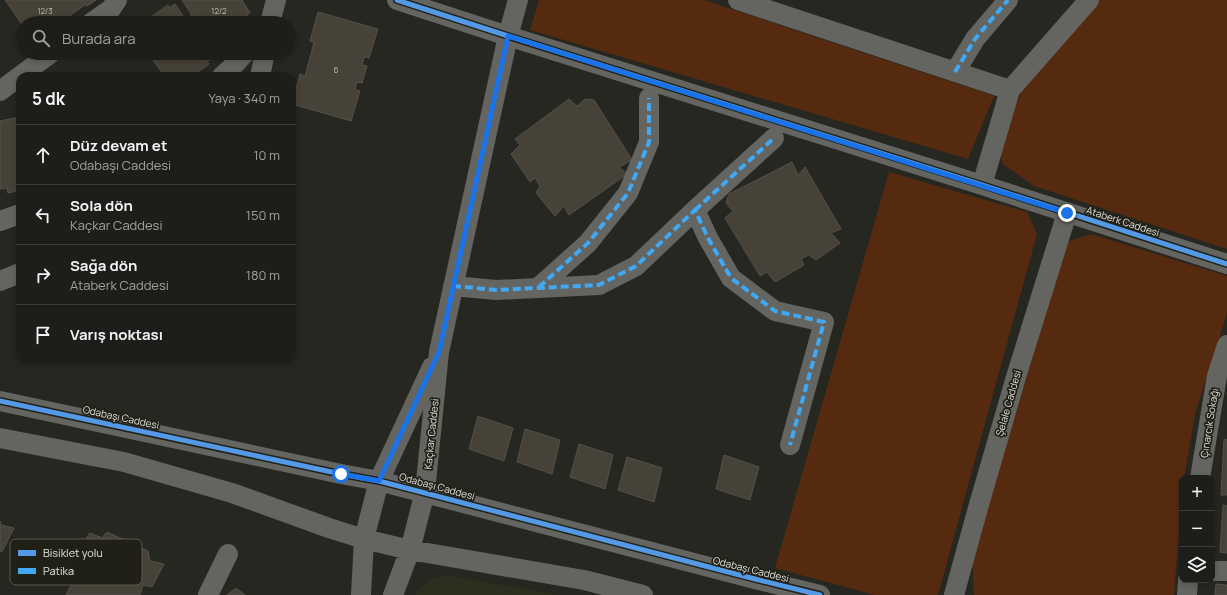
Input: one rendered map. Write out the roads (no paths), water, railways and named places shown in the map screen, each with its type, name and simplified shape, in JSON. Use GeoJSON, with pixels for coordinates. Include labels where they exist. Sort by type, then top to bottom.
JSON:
{"type":"FeatureCollection","features":[{"type":"Feature","properties":{"kind":"street"},"geometry":{"type":"LineString","coordinates":[[101,16],[111,8],[117,0]]}},
{"type":"Feature","properties":{"kind":"street"},"geometry":{"type":"LineString","coordinates":[[272,16],[276,0]]}},
{"type":"Feature","properties":{"kind":"street","name":"Ataberk Caddesi"},"geometry":{"type":"LineString","coordinates":[[397,0],[1227,264]]}},
{"type":"Feature","properties":{"kind":"street","name":"Kaçkar Caddesi"},"geometry":{"type":"LineString","coordinates":[[393,595],[410,550],[425,492],[439,352],[508,36],[518,0]]}},
{"type":"Feature","properties":{"kind":"street"},"geometry":{"type":"LineString","coordinates":[[738,0],[1010,90]]}},
{"type":"Feature","properties":{"kind":"street"},"geometry":{"type":"LineString","coordinates":[[955,72],[975,39],[1008,0]]}},
{"type":"Feature","properties":{"kind":"street"},"geometry":{"type":"LineString","coordinates":[[982,185],[1010,90],[1089,0]]}},
{"type":"Feature","properties":{"kind":"street"},"geometry":{"type":"LineString","coordinates":[[26,72],[42,60]]}},
{"type":"Feature","properties":{"kind":"street"},"geometry":{"type":"LineString","coordinates":[[226,72],[239,60]]}},
{"type":"Feature","properties":{"kind":"street"},"geometry":{"type":"LineString","coordinates":[[261,72],[263,60]]}},
{"type":"Feature","properties":{"kind":"street"},"geometry":{"type":"LineString","coordinates":[[0,91],[16,79]]}},
{"type":"Feature","properties":{"kind":"street"},"geometry":{"type":"LineString","coordinates":[[539,287],[588,243],[628,193],[649,142],[649,98]]}},
{"type":"Feature","properties":{"kind":"street"},"geometry":{"type":"LineString","coordinates":[[453,286],[496,290],[599,285],[636,266],[694,210],[774,138]]}},
{"type":"Feature","properties":{"kind":"street"},"geometry":{"type":"LineString","coordinates":[[694,210],[731,278],[775,311],[824,322],[790,444]]}},
{"type":"Feature","properties":{"kind":"street","name":"Şelale Caddesi"},"geometry":{"type":"LineString","coordinates":[[954,595],[1013,385],[1067,213]]}},
{"type":"Feature","properties":{"kind":"street"},"geometry":{"type":"LineString","coordinates":[[0,221],[16,215]]}},
{"type":"Feature","properties":{"kind":"street"},"geometry":{"type":"LineString","coordinates":[[0,281],[16,275]]}},
{"type":"Feature","properties":{"kind":"street","name":"Çınarcık Sokağı"},"geometry":{"type":"LineString","coordinates":[[1200,475],[1217,376],[1227,345]]}},
{"type":"Feature","properties":{"kind":"street","name":"Kaçkar Caddesi"},"geometry":{"type":"LineString","coordinates":[[360,595],[364,539],[379,481],[439,352]]}},
{"type":"Feature","properties":{"kind":"street","name":"Odabaşı Caddesi"},"geometry":{"type":"LineString","coordinates":[[0,401],[379,481],[820,595]]}},
{"type":"Feature","properties":{"kind":"street"},"geometry":{"type":"LineString","coordinates":[[0,438],[124,462],[232,493],[328,528],[364,539],[410,550],[584,580],[643,595]]}},
{"type":"Feature","properties":{"kind":"street"},"geometry":{"type":"LineString","coordinates":[[208,595],[228,554]]}},
{"type":"Feature","properties":{"kind":"street"},"geometry":{"type":"LineString","coordinates":[[1215,571],[1227,571]]}},
{"type":"Feature","properties":{"kind":"street"},"geometry":{"type":"LineString","coordinates":[[1186,595],[1188,583]]}}]}
